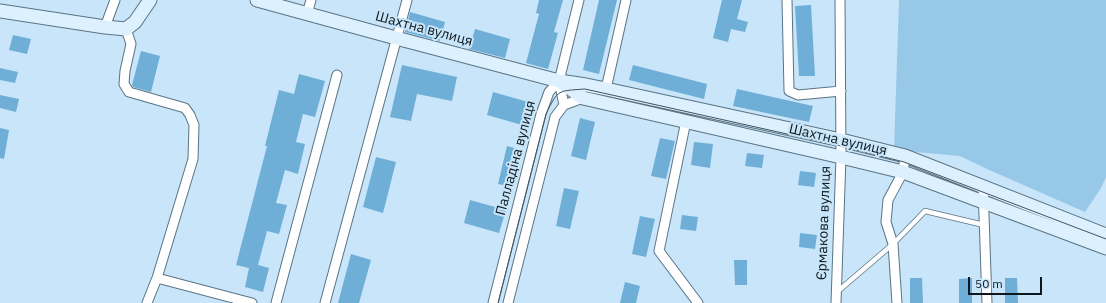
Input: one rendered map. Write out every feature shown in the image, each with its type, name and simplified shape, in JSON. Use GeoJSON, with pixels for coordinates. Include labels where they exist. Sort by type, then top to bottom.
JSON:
{"type":"FeatureCollection","features":[{"type":"Feature","properties":{"kind":"main road"},"geometry":{"type":"LineString","coordinates":[[0,12],[105,28],[126,29],[135,22],[150,0]]}},
{"type":"Feature","properties":{"kind":"main road","name":"Шахтна вулиця"},"geometry":{"type":"LineString","coordinates":[[257,0],[560,81],[606,89],[841,140],[905,156],[1106,234]]}},
{"type":"Feature","properties":{"kind":"main road","name":"Шахтна вулиця"},"geometry":{"type":"LineString","coordinates":[[560,81],[583,98],[903,172],[1106,248]]}},
{"type":"Feature","properties":{"kind":"street"},"geometry":{"type":"LineString","coordinates":[[105,28],[115,0]]}},
{"type":"Feature","properties":{"kind":"street"},"geometry":{"type":"LineString","coordinates":[[307,14],[311,0]]}},
{"type":"Feature","properties":{"kind":"street"},"geometry":{"type":"LineString","coordinates":[[325,303],[407,0]]}},
{"type":"Feature","properties":{"kind":"street","name":"Палладіна вулиця"},"geometry":{"type":"LineString","coordinates":[[492,303],[542,114],[549,92],[560,81],[579,0]]}},
{"type":"Feature","properties":{"kind":"street"},"geometry":{"type":"LineString","coordinates":[[606,89],[626,0]]}},
{"type":"Feature","properties":{"kind":"street"},"geometry":{"type":"LineString","coordinates":[[786,0],[789,91],[798,95],[840,91]]}},
{"type":"Feature","properties":{"kind":"street","name":"Єрмакова вулиця"},"geometry":{"type":"LineString","coordinates":[[836,303],[835,293],[841,157],[840,0]]}},
{"type":"Feature","properties":{"kind":"street"},"geometry":{"type":"LineString","coordinates":[[126,29],[131,44],[125,71],[124,84],[129,92],[185,108],[194,125],[193,159],[157,278],[147,303]]}},
{"type":"Feature","properties":{"kind":"street"},"geometry":{"type":"LineString","coordinates":[[276,303],[337,75]]}},
{"type":"Feature","properties":{"kind":"street"},"geometry":{"type":"LineString","coordinates":[[560,81],[564,104]]}},
{"type":"Feature","properties":{"kind":"street"},"geometry":{"type":"LineString","coordinates":[[508,303],[555,117],[564,104],[583,98]]}},
{"type":"Feature","properties":{"kind":"street"},"geometry":{"type":"LineString","coordinates":[[686,121],[659,251],[698,303]]}},
{"type":"Feature","properties":{"kind":"street"},"geometry":{"type":"LineString","coordinates":[[897,303],[893,244],[886,222],[888,200],[903,172],[905,156]]}},
{"type":"Feature","properties":{"kind":"street"},"geometry":{"type":"LineString","coordinates":[[983,186],[988,303]]}},
{"type":"Feature","properties":{"kind":"street"},"geometry":{"type":"LineString","coordinates":[[157,278],[252,303]]}},
{"type":"Feature","properties":{"kind":"lane"},"geometry":{"type":"LineString","coordinates":[[835,293],[893,244],[925,211],[984,225]]}},
{"type":"Feature","properties":{"kind":"shaded area"},"geometry":{"type":"Polygon","coordinates":[[[899,0],[1106,0],[1106,177],[1101,188],[1085,212],[960,156],[894,150],[899,0]]]}},
{"type":"Feature","properties":{"kind":"building"},"geometry":{"type":"Polygon","coordinates":[[[539,0],[563,0],[554,32],[558,33],[548,69],[526,63],[539,14],[536,13],[539,0]]]}},
{"type":"Feature","properties":{"kind":"building"},"geometry":{"type":"Polygon","coordinates":[[[599,0],[617,0],[599,74],[583,70],[599,0]]]}},
{"type":"Feature","properties":{"kind":"building"},"geometry":{"type":"Polygon","coordinates":[[[722,0],[742,0],[737,19],[748,22],[745,32],[731,29],[728,42],[713,38],[722,0]]]}},
{"type":"Feature","properties":{"kind":"building"},"geometry":{"type":"Polygon","coordinates":[[[811,5],[815,76],[799,76],[795,6],[811,5]]]}},
{"type":"Feature","properties":{"kind":"building"},"geometry":{"type":"Polygon","coordinates":[[[410,12],[445,22],[440,41],[405,32],[410,12]]]}},
{"type":"Feature","properties":{"kind":"building"},"geometry":{"type":"Polygon","coordinates":[[[475,29],[510,39],[505,58],[469,49],[475,29]]]}},
{"type":"Feature","properties":{"kind":"building"},"geometry":{"type":"Polygon","coordinates":[[[13,35],[31,39],[27,54],[9,50],[13,35]]]}},
{"type":"Feature","properties":{"kind":"building"},"geometry":{"type":"Polygon","coordinates":[[[141,51],[160,56],[151,92],[133,87],[132,85],[141,51]]]}},
{"type":"Feature","properties":{"kind":"building"},"geometry":{"type":"Polygon","coordinates":[[[402,65],[457,77],[452,101],[417,94],[411,121],[390,117],[402,65]]]}},
{"type":"Feature","properties":{"kind":"building"},"geometry":{"type":"Polygon","coordinates":[[[633,65],[707,84],[704,99],[629,80],[633,65]]]}},
{"type":"Feature","properties":{"kind":"building"},"geometry":{"type":"Polygon","coordinates":[[[0,68],[18,72],[15,83],[0,80],[0,68]]]}},
{"type":"Feature","properties":{"kind":"building"},"geometry":{"type":"Polygon","coordinates":[[[299,74],[325,81],[315,117],[303,114],[296,142],[305,144],[298,174],[285,170],[276,203],[287,205],[279,234],[267,231],[258,265],[269,268],[263,292],[245,287],[249,268],[236,265],[267,146],[265,146],[279,90],[294,94],[299,74]]]}},
{"type":"Feature","properties":{"kind":"building"},"geometry":{"type":"Polygon","coordinates":[[[737,89],[813,106],[809,122],[733,106],[737,89]]]}},
{"type":"Feature","properties":{"kind":"building"},"geometry":{"type":"Polygon","coordinates":[[[493,92],[528,102],[522,125],[487,115],[493,92]]]}},
{"type":"Feature","properties":{"kind":"building"},"geometry":{"type":"Polygon","coordinates":[[[0,95],[19,99],[16,112],[0,108],[0,95]]]}},
{"type":"Feature","properties":{"kind":"building"},"geometry":{"type":"Polygon","coordinates":[[[580,118],[595,122],[586,160],[571,156],[580,118]]]}},
{"type":"Feature","properties":{"kind":"building"},"geometry":{"type":"Polygon","coordinates":[[[0,128],[9,130],[4,159],[0,158],[0,128]]]}},
{"type":"Feature","properties":{"kind":"building"},"geometry":{"type":"Polygon","coordinates":[[[660,138],[675,141],[666,179],[651,176],[660,138]]]}},
{"type":"Feature","properties":{"kind":"building"},"geometry":{"type":"Polygon","coordinates":[[[694,142],[713,144],[710,168],[691,165],[694,142]]]}},
{"type":"Feature","properties":{"kind":"building"},"geometry":{"type":"Polygon","coordinates":[[[507,146],[521,150],[513,187],[498,184],[507,146]]]}},
{"type":"Feature","properties":{"kind":"building"},"geometry":{"type":"Polygon","coordinates":[[[747,153],[764,155],[762,168],[745,166],[747,153]]]}},
{"type":"Feature","properties":{"kind":"building"},"geometry":{"type":"Polygon","coordinates":[[[376,157],[396,162],[383,213],[363,207],[376,157]]]}},
{"type":"Feature","properties":{"kind":"building"},"geometry":{"type":"Polygon","coordinates":[[[800,171],[816,173],[814,187],[798,185],[800,171]]]}},
{"type":"Feature","properties":{"kind":"building"},"geometry":{"type":"Polygon","coordinates":[[[564,188],[579,191],[570,229],[556,226],[564,188]]]}},
{"type":"Feature","properties":{"kind":"building"},"geometry":{"type":"Polygon","coordinates":[[[470,200],[506,210],[499,233],[464,223],[470,200]]]}},
{"type":"Feature","properties":{"kind":"building"},"geometry":{"type":"Polygon","coordinates":[[[682,215],[698,217],[696,231],[680,229],[682,215]]]}},
{"type":"Feature","properties":{"kind":"building"},"geometry":{"type":"Polygon","coordinates":[[[640,216],[655,219],[646,257],[632,254],[640,216]]]}},
{"type":"Feature","properties":{"kind":"building"},"geometry":{"type":"Polygon","coordinates":[[[800,233],[817,235],[815,249],[799,247],[800,233]]]}},
{"type":"Feature","properties":{"kind":"building"},"geometry":{"type":"Polygon","coordinates":[[[351,254],[371,260],[359,303],[338,303],[351,254]]]}},
{"type":"Feature","properties":{"kind":"building"},"geometry":{"type":"Polygon","coordinates":[[[734,260],[747,260],[747,285],[735,285],[734,260]]]}},
{"type":"Feature","properties":{"kind":"building"},"geometry":{"type":"Polygon","coordinates":[[[910,278],[922,278],[923,303],[910,303],[910,278]]]}},
{"type":"Feature","properties":{"kind":"building"},"geometry":{"type":"Polygon","coordinates":[[[972,278],[972,303],[959,303],[959,279],[972,278]]]}},
{"type":"Feature","properties":{"kind":"building"},"geometry":{"type":"Polygon","coordinates":[[[1005,278],[1017,278],[1018,303],[1005,303],[1005,278]]]}},
{"type":"Feature","properties":{"kind":"building"},"geometry":{"type":"Polygon","coordinates":[[[625,282],[640,286],[636,303],[620,303],[625,282]]]}},
{"type":"Feature","properties":{"kind":"tram line"},"geometry":{"type":"LineString","coordinates":[[498,303],[546,114],[556,96],[569,90],[585,89],[841,146],[904,162],[1106,239]]}}]}
